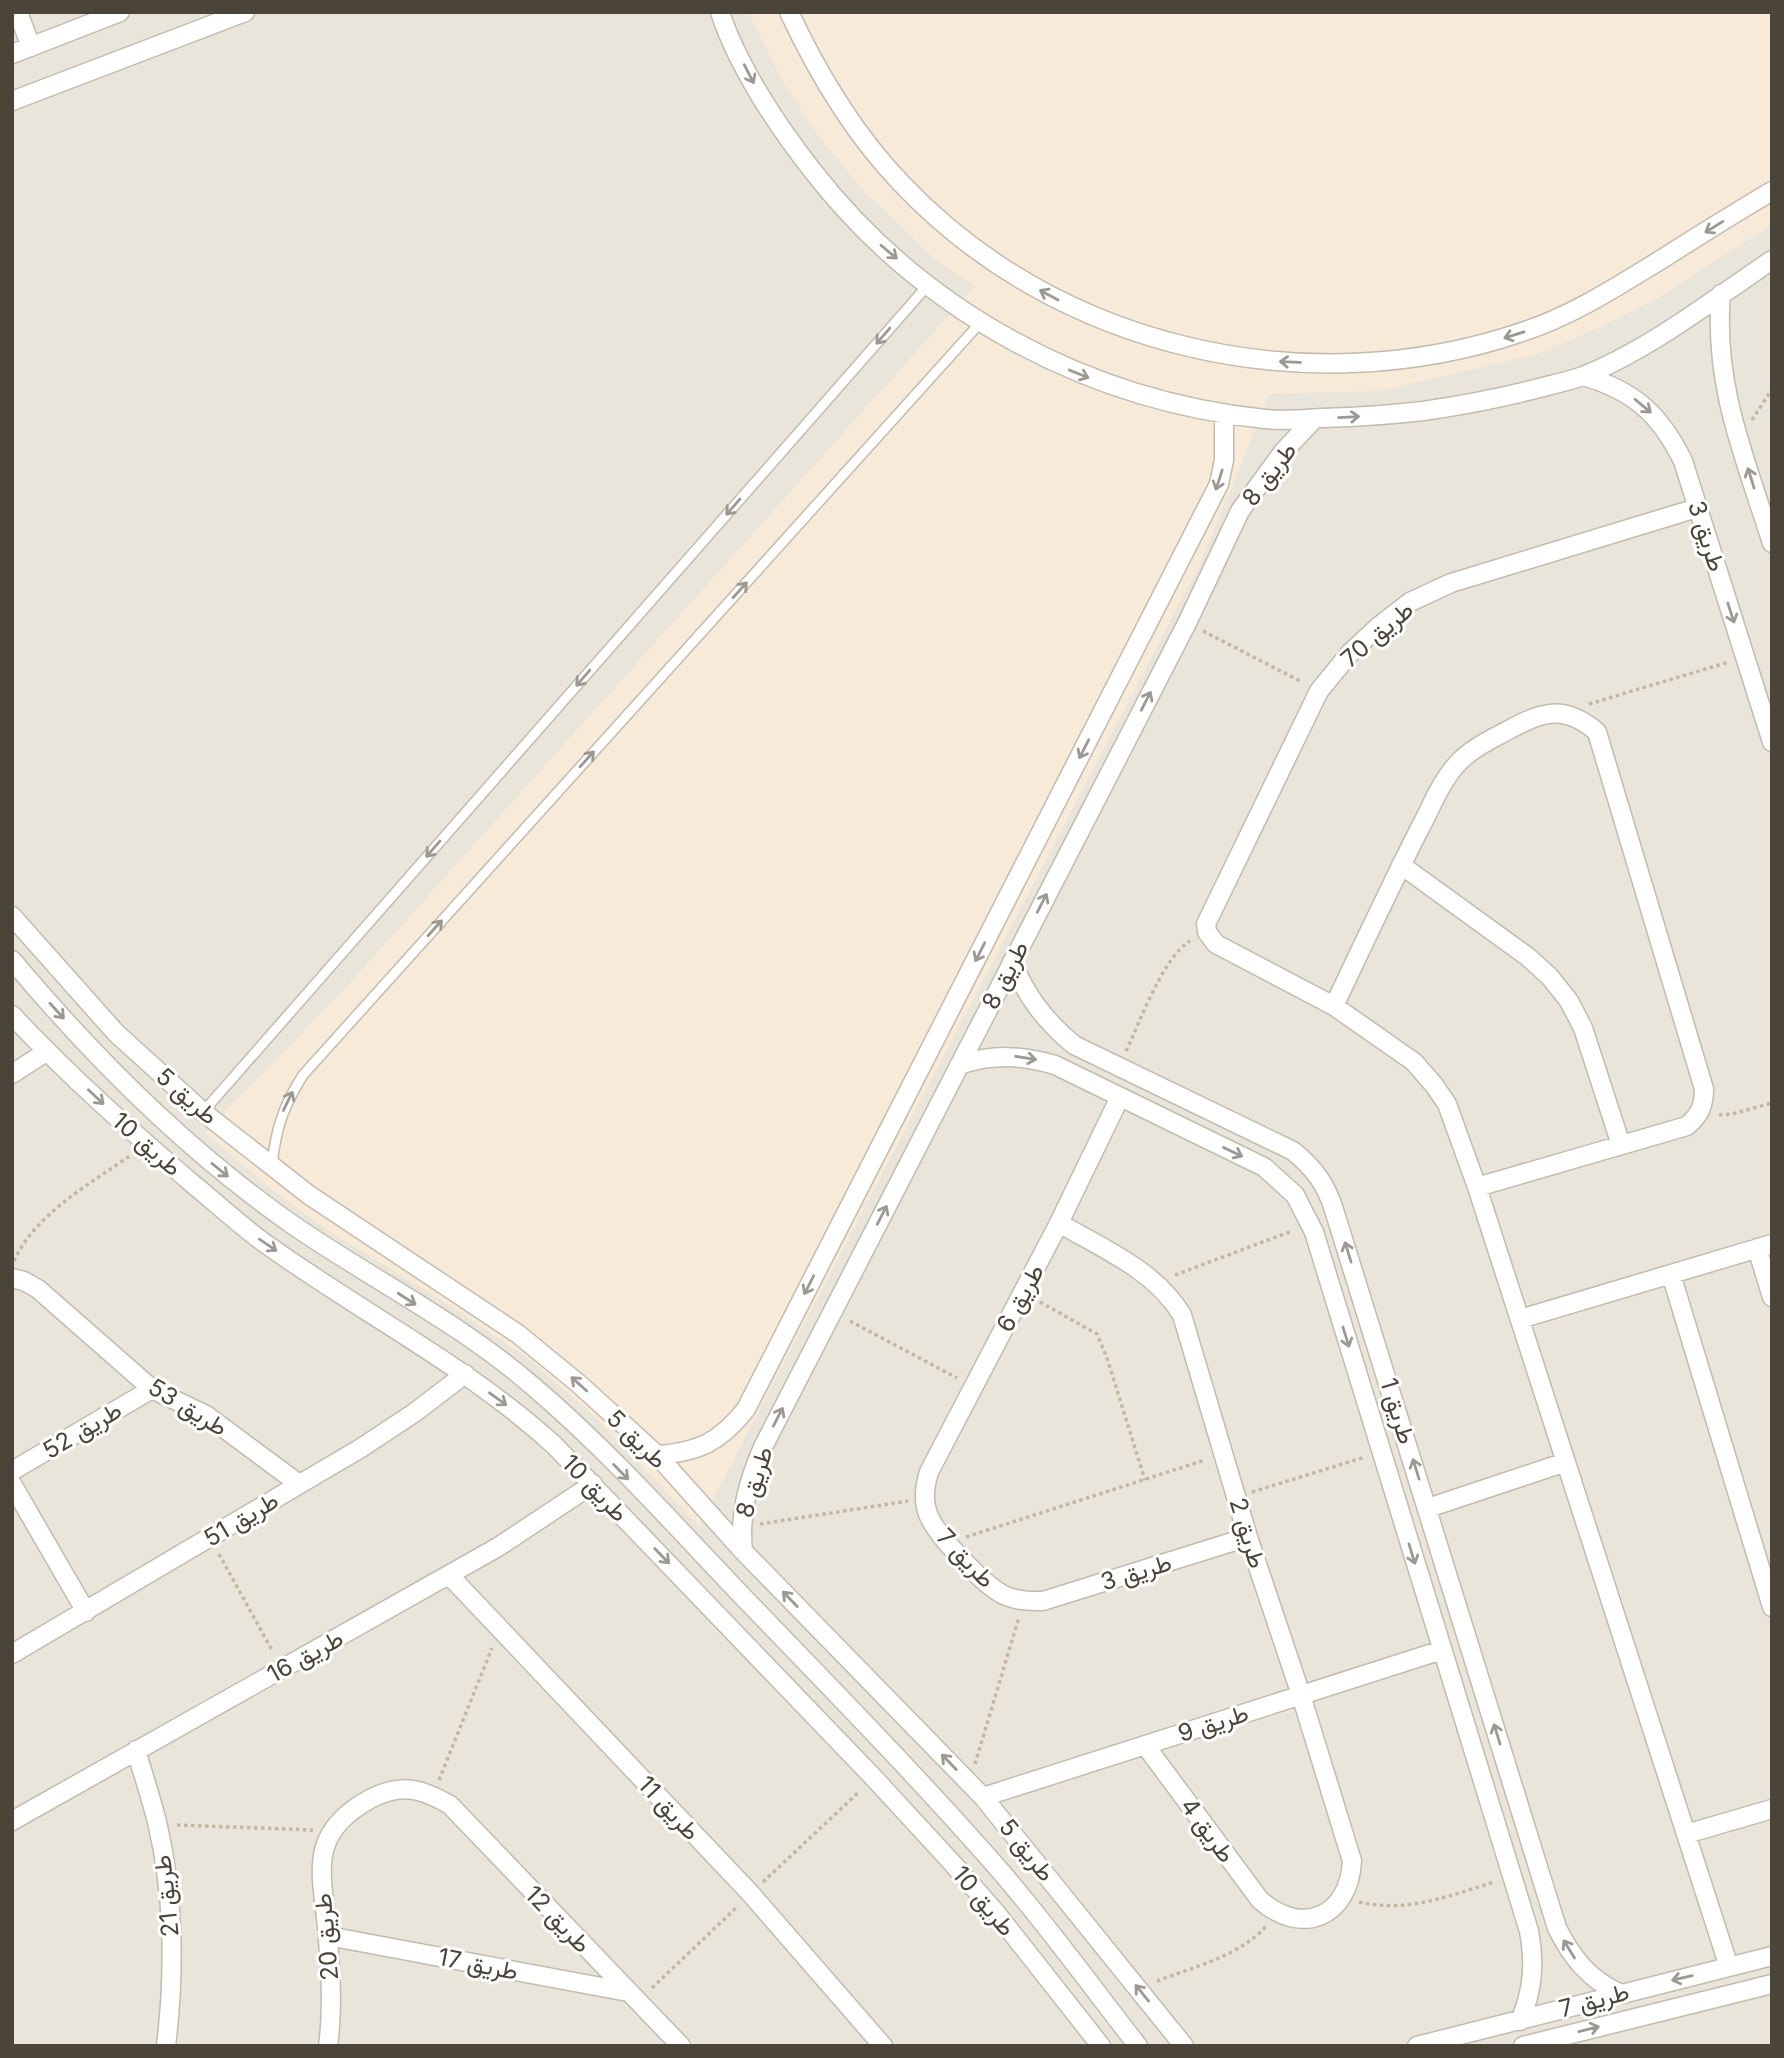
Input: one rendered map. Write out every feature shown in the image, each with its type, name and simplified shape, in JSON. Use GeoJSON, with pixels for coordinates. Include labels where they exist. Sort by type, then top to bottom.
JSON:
{"type":"FeatureCollection","features":[{"type":"Feature","properties":{"kind":"street"},"geometry":{"type":"LineString","coordinates":[[18,12],[31,47]]}},
{"type":"Feature","properties":{"kind":"street"},"geometry":{"type":"LineString","coordinates":[[12,54],[120,12]]}},
{"type":"Feature","properties":{"kind":"street"},"geometry":{"type":"LineString","coordinates":[[12,101],[245,12]]}},
{"type":"Feature","properties":{"kind":"street"},"geometry":{"type":"LineString","coordinates":[[789,12],[812,62],[853,125],[901,183],[956,234],[1018,278],[1085,314],[1147,337],[1213,353],[1279,362],[1345,363],[1469,348],[1524,332],[1577,309],[1772,191]]}},
{"type":"Feature","properties":{"kind":"street"},"geometry":{"type":"LineString","coordinates":[[720,15],[751,80],[795,149],[829,192],[876,241],[928,285],[980,323],[1029,351],[1081,375],[1134,394],[1189,407],[1268,420],[1314,419],[1382,416],[1517,394],[1583,376],[1642,345],[1772,260]]}},
{"type":"Feature","properties":{"kind":"street"},"geometry":{"type":"LineString","coordinates":[[1721,294],[1720,362],[1729,407],[1772,543]]}},
{"type":"Feature","properties":{"kind":"street","name":"طريق 3"},"geometry":{"type":"LineString","coordinates":[[1583,376],[1605,382],[1644,405],[1673,440],[1683,461],[1772,742]]}},
{"type":"Feature","properties":{"kind":"street","name":"طريق 8"},"geometry":{"type":"LineString","coordinates":[[657,1455],[684,1453],[709,1444],[730,1429],[746,1409],[1219,484],[1224,460],[1224,413]]}},
{"type":"Feature","properties":{"kind":"street","name":"طريق 8"},"geometry":{"type":"LineString","coordinates":[[743,1551],[740,1527],[744,1499],[763,1447],[1187,623],[1240,511],[1283,452],[1314,419]]}},
{"type":"Feature","properties":{"kind":"street","name":"طريق 70"},"geometry":{"type":"LineString","coordinates":[[1207,932],[1206,924],[1319,691],[1350,653],[1379,626],[1410,602],[1451,583],[1697,508]]}},
{"type":"Feature","properties":{"kind":"street"},"geometry":{"type":"LineString","coordinates":[[1334,1006],[1401,865],[1441,787],[1460,760],[1485,742],[1534,716],[1551,712],[1568,714],[1584,721],[1597,732],[1704,1089],[1704,1101],[1700,1112],[1687,1126],[1477,1187]]}},
{"type":"Feature","properties":{"kind":"street"},"geometry":{"type":"LineString","coordinates":[[1401,865],[1528,957],[1550,977],[1569,1001],[1583,1028],[1621,1145]]}},
{"type":"Feature","properties":{"kind":"street","name":"طريق 5"},"geometry":{"type":"LineString","coordinates":[[12,916],[116,1033],[203,1112],[309,1195],[544,1354],[657,1455],[743,1551],[983,1797],[1184,2046]]}},
{"type":"Feature","properties":{"kind":"street"},"geometry":{"type":"LineString","coordinates":[[1207,932],[1216,944],[1334,1006],[1414,1062],[1447,1104],[1477,1187],[1729,1967]]}},
{"type":"Feature","properties":{"kind":"street","name":"طريق 5"},"geometry":{"type":"LineString","coordinates":[[12,960],[111,1069],[199,1153],[295,1226],[479,1344],[508,1365],[566,1416],[822,1680],[998,1867],[1138,2046]]}},
{"type":"Feature","properties":{"kind":"street","name":"طريق 1"},"geometry":{"type":"LineString","coordinates":[[1012,962],[1036,1009],[1074,1045],[1293,1151],[1320,1176],[1329,1192],[1557,1928],[1568,1950],[1583,1969],[1602,1985],[1619,1993]]}},
{"type":"Feature","properties":{"kind":"street","name":"طريق 10"},"geometry":{"type":"LineString","coordinates":[[12,1015],[47,1052],[145,1144],[258,1238],[465,1374],[522,1416],[593,1484],[864,1768],[997,1914],[1101,2046]]}},
{"type":"Feature","properties":{"kind":"street"},"geometry":{"type":"LineString","coordinates":[[12,1074],[47,1052]]}},
{"type":"Feature","properties":{"kind":"street","name":"طريق 1"},"geometry":{"type":"LineString","coordinates":[[960,1065],[1007,1055],[1032,1058],[1055,1065],[1264,1167],[1295,1195],[1310,1224],[1529,1931],[1533,1977],[1529,2000],[1520,2021]]}},
{"type":"Feature","properties":{"kind":"street","name":"طريق 6"},"geometry":{"type":"LineString","coordinates":[[925,1499],[929,1472],[1059,1223],[1120,1097]]}},
{"type":"Feature","properties":{"kind":"street","name":"طريق 2"},"geometry":{"type":"LineString","coordinates":[[1059,1223],[1157,1282],[1171,1297],[1182,1315],[1248,1537],[1301,1695],[1352,1861],[1351,1880],[1343,1898]]}},
{"type":"Feature","properties":{"kind":"street"},"geometry":{"type":"LineString","coordinates":[[1520,1319],[1764,1246],[1772,1297]]}},
{"type":"Feature","properties":{"kind":"street"},"geometry":{"type":"LineString","coordinates":[[1671,1274],[1772,1607]]}},
{"type":"Feature","properties":{"kind":"street","name":"طريق 53"},"geometry":{"type":"LineString","coordinates":[[12,1278],[38,1289],[152,1389],[206,1415],[299,1484]]}},
{"type":"Feature","properties":{"kind":"street"},"geometry":{"type":"LineString","coordinates":[[479,1344],[498,1322]]}},
{"type":"Feature","properties":{"kind":"street","name":"طريق 51"},"geometry":{"type":"LineString","coordinates":[[12,1654],[383,1434],[465,1374]]}},
{"type":"Feature","properties":{"kind":"street","name":"طريق 52"},"geometry":{"type":"LineString","coordinates":[[12,1471],[152,1389]]}},
{"type":"Feature","properties":{"kind":"street"},"geometry":{"type":"LineString","coordinates":[[1428,1508],[1566,1462]]}},
{"type":"Feature","properties":{"kind":"street"},"geometry":{"type":"LineString","coordinates":[[12,1484],[86,1612]]}},
{"type":"Feature","properties":{"kind":"street","name":"طريق 16"},"geometry":{"type":"LineString","coordinates":[[12,1821],[449,1575],[546,1517],[593,1484]]}},
{"type":"Feature","properties":{"kind":"street","name":"طريق 7"},"geometry":{"type":"LineString","coordinates":[[925,1499],[927,1513],[934,1526],[989,1586],[1005,1596],[1024,1601]]}},
{"type":"Feature","properties":{"kind":"street","name":"طريق 3"},"geometry":{"type":"LineString","coordinates":[[1024,1601],[1043,1601],[1248,1537]]}},
{"type":"Feature","properties":{"kind":"street","name":"طريق 11"},"geometry":{"type":"LineString","coordinates":[[449,1575],[751,1894],[883,2046]]}},
{"type":"Feature","properties":{"kind":"street","name":"طريق 9"},"geometry":{"type":"LineString","coordinates":[[983,1797],[1442,1650]]}},
{"type":"Feature","properties":{"kind":"street","name":"طريق 4"},"geometry":{"type":"LineString","coordinates":[[1145,1745],[1260,1900],[1274,1913]]}},
{"type":"Feature","properties":{"kind":"street","name":"طريق 21"},"geometry":{"type":"LineString","coordinates":[[136,1750],[157,1824],[167,1888],[171,1954],[170,2019],[166,2046]]}},
{"type":"Feature","properties":{"kind":"street"},"geometry":{"type":"LineString","coordinates":[[332,1830],[341,1818],[358,1805],[397,1788],[433,1795]]}},
{"type":"Feature","properties":{"kind":"street","name":"طريق 12"},"geometry":{"type":"LineString","coordinates":[[433,1795],[450,1805],[681,2046]]}},
{"type":"Feature","properties":{"kind":"street"},"geometry":{"type":"LineString","coordinates":[[1686,1834],[1772,1809]]}},
{"type":"Feature","properties":{"kind":"street","name":"طريق 20"},"geometry":{"type":"LineString","coordinates":[[328,2046],[331,1988],[321,1859],[332,1830]]}},
{"type":"Feature","properties":{"kind":"street"},"geometry":{"type":"LineString","coordinates":[[1274,1913],[1292,1919],[1312,1919],[1329,1911],[1343,1898]]}},
{"type":"Feature","properties":{"kind":"street","name":"طريق 17"},"geometry":{"type":"LineString","coordinates":[[328,1936],[628,1992]]}},
{"type":"Feature","properties":{"kind":"street","name":"طريق 7"},"geometry":{"type":"LineString","coordinates":[[1417,2046],[1772,1956]]}},
{"type":"Feature","properties":{"kind":"street","name":"طريق 7"},"geometry":{"type":"LineString","coordinates":[[1522,2046],[1772,1984]]}},
{"type":"Feature","properties":{"kind":"lane"},"geometry":{"type":"LineString","coordinates":[[203,1112],[928,285]]}},
{"type":"Feature","properties":{"kind":"lane"},"geometry":{"type":"LineString","coordinates":[[272,1166],[275,1134],[286,1103],[303,1075],[980,323]]}},
{"type":"Feature","properties":{"kind":"path"},"geometry":{"type":"LineString","coordinates":[[1739,439],[1772,389]]}},
{"type":"Feature","properties":{"kind":"path"},"geometry":{"type":"LineString","coordinates":[[1187,623],[1319,691]]}},
{"type":"Feature","properties":{"kind":"path"},"geometry":{"type":"LineString","coordinates":[[1568,714],[1614,696],[1745,657]]}},
{"type":"Feature","properties":{"kind":"path"},"geometry":{"type":"LineString","coordinates":[[1119,1066],[1173,957],[1186,944],[1207,932]]}},
{"type":"Feature","properties":{"kind":"path"},"geometry":{"type":"LineString","coordinates":[[1700,1112],[1732,1114],[1772,1103]]}},
{"type":"Feature","properties":{"kind":"path"},"geometry":{"type":"LineString","coordinates":[[12,1266],[22,1243],[46,1216],[145,1144]]}},
{"type":"Feature","properties":{"kind":"path"},"geometry":{"type":"LineString","coordinates":[[1157,1282],[1310,1224]]}},
{"type":"Feature","properties":{"kind":"path"},"geometry":{"type":"LineString","coordinates":[[1022,1293],[1097,1334],[1145,1480]]}},
{"type":"Feature","properties":{"kind":"path"},"geometry":{"type":"LineString","coordinates":[[832,1311],[973,1386]]}},
{"type":"Feature","properties":{"kind":"path"},"geometry":{"type":"LineString","coordinates":[[1236,1497],[1381,1452]]}},
{"type":"Feature","properties":{"kind":"path"},"geometry":{"type":"LineString","coordinates":[[948,1543],[1224,1454]]}},
{"type":"Feature","properties":{"kind":"path"},"geometry":{"type":"LineString","coordinates":[[740,1527],[925,1499]]}},
{"type":"Feature","properties":{"kind":"path"},"geometry":{"type":"LineString","coordinates":[[210,1538],[283,1669]]}},
{"type":"Feature","properties":{"kind":"path"},"geometry":{"type":"LineString","coordinates":[[970,1783],[1024,1601]]}},
{"type":"Feature","properties":{"kind":"path"},"geometry":{"type":"LineString","coordinates":[[433,1795],[462,1729],[499,1628]]}},
{"type":"Feature","properties":{"kind":"path"},"geometry":{"type":"LineString","coordinates":[[157,1824],[332,1830]]}},
{"type":"Feature","properties":{"kind":"path"},"geometry":{"type":"LineString","coordinates":[[1343,1898],[1382,1906],[1423,1904],[1512,1877]]}},
{"type":"Feature","properties":{"kind":"path"},"geometry":{"type":"LineString","coordinates":[[1138,1989],[1242,1947],[1255,1938],[1274,1913]]}},
{"type":"Feature","properties":{"kind":"shaded area"},"geometry":{"type":"Polygon","coordinates":[[[12,12],[1772,12],[1772,2046],[12,2046],[12,12]]]}},
{"type":"Feature","properties":{"kind":"shaded area"},"geometry":{"type":"Polygon","coordinates":[[[748,12],[1772,12],[1772,225],[1656,299],[1538,354],[1380,391],[1270,394],[1199,566],[699,1526],[592,1414],[530,1360],[457,1310],[321,1226],[205,1133],[350,983],[975,286],[938,262],[863,190],[819,137],[781,79],[748,12]]]}}]}
